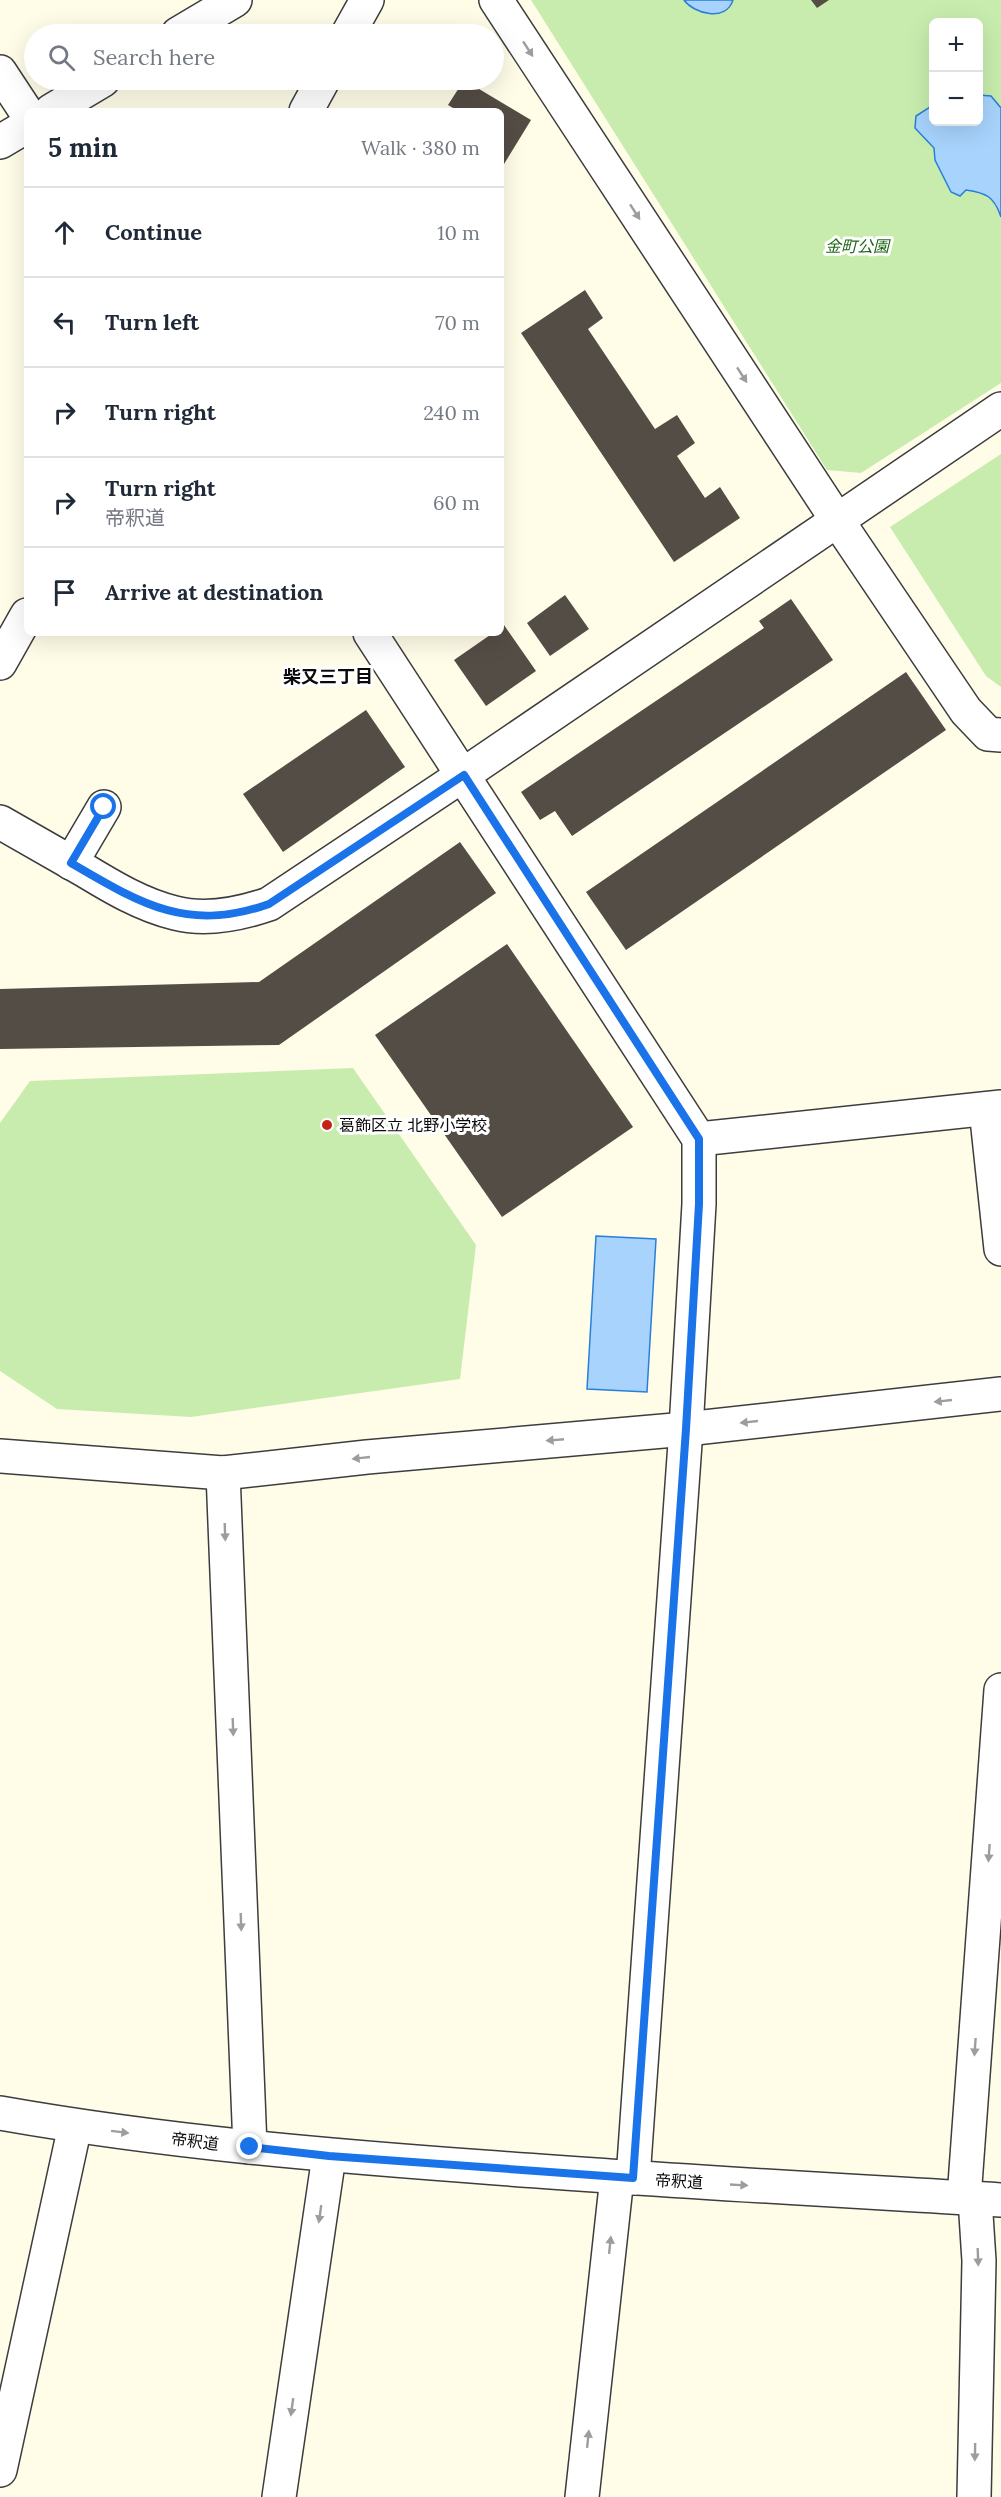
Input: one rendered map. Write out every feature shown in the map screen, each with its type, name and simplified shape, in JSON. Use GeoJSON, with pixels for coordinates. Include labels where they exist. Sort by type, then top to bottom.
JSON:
{"type":"FeatureCollection","features":[{"type":"Feature","properties":{"kind":"street"},"geometry":{"type":"LineString","coordinates":[[195,24],[235,0]]}},
{"type":"Feature","properties":{"kind":"street"},"geometry":{"type":"LineString","coordinates":[[354,24],[367,0]]}},
{"type":"Feature","properties":{"kind":"street"},"geometry":{"type":"LineString","coordinates":[[496,0],[837,520],[966,711],[997,740]]}},
{"type":"Feature","properties":{"kind":"street"},"geometry":{"type":"LineString","coordinates":[[0,72],[24,108]]}},
{"type":"Feature","properties":{"kind":"street"},"geometry":{"type":"LineString","coordinates":[[56,108],[86,90]]}},
{"type":"Feature","properties":{"kind":"street"},"geometry":{"type":"LineString","coordinates":[[308,108],[318,90]]}},
{"type":"Feature","properties":{"kind":"street"},"geometry":{"type":"LineString","coordinates":[[0,142],[24,128]]}},
{"type":"Feature","properties":{"kind":"street"},"geometry":{"type":"LineString","coordinates":[[0,822],[120,891],[176,913],[200,916],[250,911],[269,904],[464,775],[1001,409]]}},
{"type":"Feature","properties":{"kind":"street"},"geometry":{"type":"LineString","coordinates":[[0,663],[24,620]]}},
{"type":"Feature","properties":{"kind":"street"},"geometry":{"type":"LineString","coordinates":[[372,636],[699,1139],[699,1204],[686,1429],[625,2178],[582,2497]]}},
{"type":"Feature","properties":{"kind":"street"},"geometry":{"type":"LineString","coordinates":[[71,863],[104,807]]}},
{"type":"Feature","properties":{"kind":"street"},"geometry":{"type":"LineString","coordinates":[[699,1139],[993,1108],[1001,1249]]}},
{"type":"Feature","properties":{"kind":"street"},"geometry":{"type":"LineString","coordinates":[[0,1456],[223,1473],[367,1457],[686,1429],[1001,1394]]}},
{"type":"Feature","properties":{"kind":"street"},"geometry":{"type":"LineString","coordinates":[[223,1473],[250,2147]]}},
{"type":"Feature","properties":{"kind":"street"},"geometry":{"type":"LineString","coordinates":[[974,2497],[980,2199],[1001,1690]]}},
{"type":"Feature","properties":{"kind":"street","name":"帝釈道"},"geometry":{"type":"LineString","coordinates":[[0,2113],[75,2126],[329,2156],[625,2178],[980,2199]]}},
{"type":"Feature","properties":{"kind":"street"},"geometry":{"type":"LineString","coordinates":[[0,2470],[75,2126]]}},
{"type":"Feature","properties":{"kind":"street"},"geometry":{"type":"LineString","coordinates":[[279,2497],[329,2156]]}},
{"type":"Feature","properties":{"kind":"green space","name":"金町公園"},"geometry":{"type":"Polygon","coordinates":[[[531,0],[1001,0],[1001,383],[861,473],[827,470],[531,0]]]}},
{"type":"Feature","properties":{"kind":"green space"},"geometry":{"type":"Polygon","coordinates":[[[1001,454],[1001,687],[986,676],[890,527],[1001,454]]]}},
{"type":"Feature","properties":{"kind":"green space"},"geometry":{"type":"Polygon","coordinates":[[[353,1068],[476,1245],[460,1379],[191,1417],[57,1409],[0,1371],[0,1123],[30,1081],[353,1068]]]}},
{"type":"Feature","properties":{"kind":"water"},"geometry":{"type":"Polygon","coordinates":[[[684,0],[733,0],[724,11],[710,14],[695,9],[684,0]]]}},
{"type":"Feature","properties":{"kind":"water"},"geometry":{"type":"Polygon","coordinates":[[[983,95],[991,96],[1001,108],[1001,217],[995,204],[984,194],[966,190],[960,196],[951,192],[935,160],[934,148],[915,128],[916,116],[929,108],[929,126],[983,126],[983,95]]]}},
{"type":"Feature","properties":{"kind":"water"},"geometry":{"type":"Polygon","coordinates":[[[596,1236],[656,1239],[647,1392],[587,1389],[596,1236]]]}},
{"type":"Feature","properties":{"kind":"building"},"geometry":{"type":"Polygon","coordinates":[[[811,0],[829,0],[817,8],[811,0]]]}},
{"type":"Feature","properties":{"kind":"building"},"geometry":{"type":"Polygon","coordinates":[[[458,90],[481,90],[531,120],[504,164],[504,108],[453,108],[448,105],[458,90]]]}},
{"type":"Feature","properties":{"kind":"building"},"geometry":{"type":"Polygon","coordinates":[[[585,290],[603,318],[588,329],[655,429],[677,415],[695,443],[677,456],[705,498],[720,487],[740,518],[674,562],[521,333],[585,290]]]}},
{"type":"Feature","properties":{"kind":"building"},"geometry":{"type":"Polygon","coordinates":[[[565,595],[589,629],[550,656],[527,623],[565,595]]]}},
{"type":"Feature","properties":{"kind":"building"},"geometry":{"type":"Polygon","coordinates":[[[791,599],[833,660],[572,836],[555,811],[540,820],[521,792],[764,628],[759,621],[791,599]]]}},
{"type":"Feature","properties":{"kind":"building"},"geometry":{"type":"Polygon","coordinates":[[[504,625],[536,671],[486,706],[454,660],[489,636],[504,636],[504,625]]]}},
{"type":"Feature","properties":{"kind":"building"},"geometry":{"type":"Polygon","coordinates":[[[906,672],[946,730],[626,950],[586,892],[906,672]]]}},
{"type":"Feature","properties":{"kind":"building"},"geometry":{"type":"Polygon","coordinates":[[[366,710],[405,767],[283,852],[243,794],[366,710]]]}},
{"type":"Feature","properties":{"kind":"building"},"geometry":{"type":"Polygon","coordinates":[[[460,842],[496,893],[279,1045],[0,1049],[0,989],[259,982],[460,842]]]}},
{"type":"Feature","properties":{"kind":"building"},"geometry":{"type":"Polygon","coordinates":[[[507,944],[633,1127],[502,1217],[375,1035],[507,944]]]}},
{"type":"Feature","properties":{"kind":"place","name":"葛飾区立 北野小学校"},"geometry":{"type":"Point","coordinates":[327,1125]}},
{"type":"Feature","properties":{"kind":"district","name":"柴又三丁目"},"geometry":{"type":"Point","coordinates":[328,676]}},
{"type":"Feature","properties":{"kind":"route"},"geometry":{"type":"LineString","coordinates":[[104,807],[71,863],[150,905],[176,913],[200,916],[226,915],[250,911],[269,904],[464,775],[699,1139],[699,1204],[686,1429],[633,2178],[329,2156],[250,2147]]}}]}
